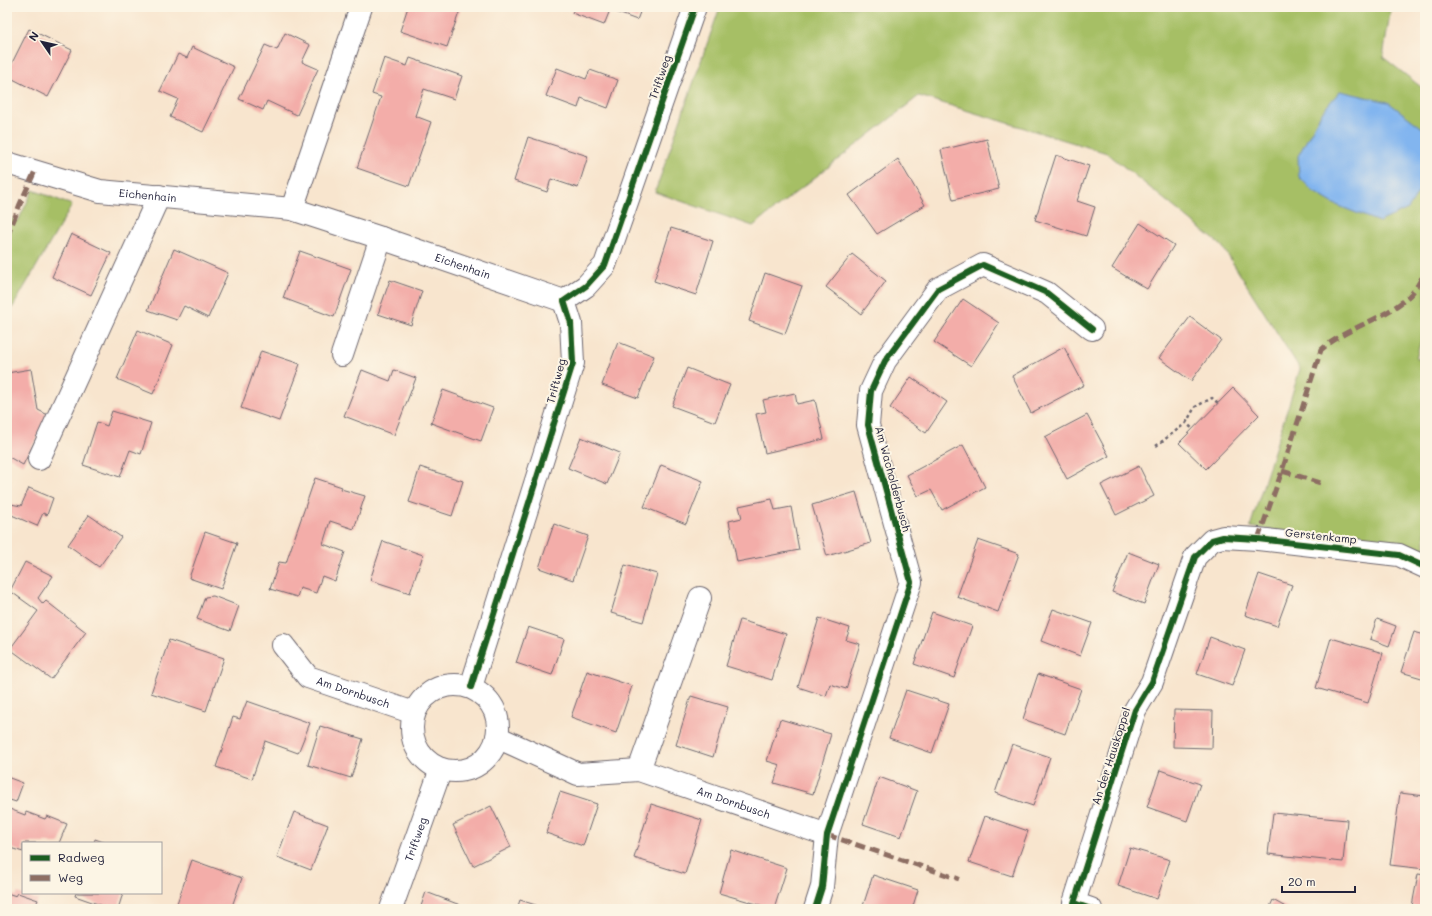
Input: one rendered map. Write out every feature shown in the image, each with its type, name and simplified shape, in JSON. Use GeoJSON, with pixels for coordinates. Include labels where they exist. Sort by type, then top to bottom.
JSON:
{"type":"FeatureCollection","features":[{"type":"Feature","properties":{"kind":"street"},"geometry":{"type":"LineString","coordinates":[[292,209],[361,7]]}},
{"type":"Feature","properties":{"kind":"street","name":"Triftweg"},"geometry":{"type":"LineString","coordinates":[[471,687],[573,363],[571,323],[564,301],[586,286],[605,265],[695,7]]}},
{"type":"Feature","properties":{"kind":"street","name":"Eichenhain"},"geometry":{"type":"LineString","coordinates":[[7,163],[100,191],[292,209],[564,301]]}},
{"type":"Feature","properties":{"kind":"street"},"geometry":{"type":"LineString","coordinates":[[38,459],[159,196]]}},
{"type":"Feature","properties":{"kind":"street"},"geometry":{"type":"LineString","coordinates":[[342,355],[381,238]]}},
{"type":"Feature","properties":{"kind":"street","name":"Am Wacholderbusch"},"geometry":{"type":"LineString","coordinates":[[827,835],[911,582],[868,425],[871,391],[885,361],[938,289],[983,265],[1048,293],[1092,329]]}},
{"type":"Feature","properties":{"kind":"street","name":"Gerstenkamp"},"geometry":{"type":"LineString","coordinates":[[1212,540],[1223,537],[1398,555],[1425,567]]}},
{"type":"Feature","properties":{"kind":"street","name":"An der Hauskoppel"},"geometry":{"type":"LineString","coordinates":[[1091,909],[1074,903],[1135,710],[1152,682],[1195,557],[1212,540]]}},
{"type":"Feature","properties":{"kind":"street"},"geometry":{"type":"LineString","coordinates":[[639,770],[700,598]]}},
{"type":"Feature","properties":{"kind":"street","name":"Am Dornbusch"},"geometry":{"type":"LineString","coordinates":[[283,645],[308,677],[414,713]]}},
{"type":"Feature","properties":{"kind":"street"},"geometry":{"type":"LineString","coordinates":[[457,684],[471,687],[484,695],[493,707],[498,722],[498,737],[493,748],[486,758],[476,766],[465,770],[452,771],[441,769],[428,763],[419,753],[413,740],[411,727],[414,713],[420,701],[431,691],[443,686],[457,684]]}},
{"type":"Feature","properties":{"kind":"street","name":"Am Dornbusch"},"geometry":{"type":"LineString","coordinates":[[498,737],[578,774],[639,770],[827,835]]}},
{"type":"Feature","properties":{"kind":"street","name":"Triftweg"},"geometry":{"type":"LineString","coordinates":[[391,909],[441,769]]}},
{"type":"Feature","properties":{"kind":"street"},"geometry":{"type":"LineString","coordinates":[[815,909],[822,888],[827,835]]}},
{"type":"Feature","properties":{"kind":"path"},"geometry":{"type":"LineString","coordinates":[[1156,446],[1186,423],[1195,407],[1212,398],[1218,403]]}},
{"type":"Feature","properties":{"kind":"path"},"geometry":{"type":"LineString","coordinates":[[1186,423],[1193,429]]}},
{"type":"Feature","properties":{"kind":"green space"},"geometry":{"type":"Polygon","coordinates":[[[720,7],[1391,7],[1383,57],[1425,90],[1425,326],[1416,358],[1425,359],[1425,552],[1250,527],[1300,369],[1222,246],[1107,153],[919,96],[753,226],[655,192],[720,7]]]}},
{"type":"Feature","properties":{"kind":"green space"},"geometry":{"type":"Polygon","coordinates":[[[33,190],[72,205],[7,317],[7,217],[18,221],[33,190]]]}},
{"type":"Feature","properties":{"kind":"water"},"geometry":{"type":"Polygon","coordinates":[[[1340,91],[1388,102],[1425,130],[1425,182],[1408,209],[1379,222],[1334,204],[1314,192],[1299,177],[1298,156],[1322,112],[1340,91]]]}},
{"type":"Feature","properties":{"kind":"building"},"geometry":{"type":"Polygon","coordinates":[[[408,7],[461,7],[447,47],[400,31],[408,7]]]}},
{"type":"Feature","properties":{"kind":"building"},"geometry":{"type":"Polygon","coordinates":[[[575,7],[642,7],[637,20],[610,10],[604,25],[572,13],[575,7]]]}},
{"type":"Feature","properties":{"kind":"building"},"geometry":{"type":"Polygon","coordinates":[[[29,29],[72,50],[48,97],[7,76],[7,73],[29,29]]]}},
{"type":"Feature","properties":{"kind":"building"},"geometry":{"type":"Polygon","coordinates":[[[285,33],[310,45],[302,62],[318,69],[297,115],[267,101],[263,110],[239,99],[265,45],[277,50],[285,33]]]}},
{"type":"Feature","properties":{"kind":"building"},"geometry":{"type":"Polygon","coordinates":[[[192,47],[234,67],[203,132],[170,117],[178,99],[160,91],[178,54],[187,58],[192,47]]]}},
{"type":"Feature","properties":{"kind":"building"},"geometry":{"type":"Polygon","coordinates":[[[384,58],[407,66],[410,58],[462,76],[454,99],[424,89],[415,116],[431,122],[409,186],[357,168],[381,97],[372,94],[384,58]]]}},
{"type":"Feature","properties":{"kind":"building"},"geometry":{"type":"Polygon","coordinates":[[[557,68],[586,79],[590,70],[618,80],[608,108],[581,98],[578,108],[546,96],[557,68]]]}},
{"type":"Feature","properties":{"kind":"building"},"geometry":{"type":"Polygon","coordinates":[[[528,137],[588,156],[578,188],[551,179],[547,192],[514,181],[528,137]]]}},
{"type":"Feature","properties":{"kind":"building"},"geometry":{"type":"Polygon","coordinates":[[[987,139],[999,189],[953,200],[941,150],[987,139]]]}},
{"type":"Feature","properties":{"kind":"building"},"geometry":{"type":"Polygon","coordinates":[[[1056,155],[1089,166],[1077,201],[1095,207],[1086,236],[1035,220],[1056,155]]]}},
{"type":"Feature","properties":{"kind":"building"},"geometry":{"type":"Polygon","coordinates":[[[898,159],[925,205],[877,234],[849,195],[898,159]]]}},
{"type":"Feature","properties":{"kind":"building"},"geometry":{"type":"Polygon","coordinates":[[[1140,223],[1174,245],[1147,289],[1112,268],[1140,223]]]}},
{"type":"Feature","properties":{"kind":"building"},"geometry":{"type":"Polygon","coordinates":[[[671,228],[713,241],[696,295],[654,281],[671,228]]]}},
{"type":"Feature","properties":{"kind":"building"},"geometry":{"type":"Polygon","coordinates":[[[71,234],[111,253],[91,295],[52,277],[71,234]]]}},
{"type":"Feature","properties":{"kind":"building"},"geometry":{"type":"Polygon","coordinates":[[[174,249],[228,273],[208,318],[184,306],[177,320],[148,310],[174,249]]]}},
{"type":"Feature","properties":{"kind":"building"},"geometry":{"type":"Polygon","coordinates":[[[300,251],[351,269],[334,317],[283,298],[300,251]]]}},
{"type":"Feature","properties":{"kind":"building"},"geometry":{"type":"Polygon","coordinates":[[[852,254],[886,281],[861,314],[826,287],[852,254]]]}},
{"type":"Feature","properties":{"kind":"building"},"geometry":{"type":"Polygon","coordinates":[[[765,273],[802,286],[785,334],[749,321],[765,273]]]}},
{"type":"Feature","properties":{"kind":"building"},"geometry":{"type":"Polygon","coordinates":[[[390,280],[422,291],[411,325],[378,314],[390,280]]]}},
{"type":"Feature","properties":{"kind":"building"},"geometry":{"type":"Polygon","coordinates":[[[963,299],[999,323],[971,366],[934,342],[963,299]]]}},
{"type":"Feature","properties":{"kind":"building"},"geometry":{"type":"Polygon","coordinates":[[[1190,317],[1221,340],[1191,381],[1159,358],[1190,317]]]}},
{"type":"Feature","properties":{"kind":"building"},"geometry":{"type":"Polygon","coordinates":[[[138,330],[173,345],[153,394],[117,379],[138,330]]]}},
{"type":"Feature","properties":{"kind":"building"},"geometry":{"type":"Polygon","coordinates":[[[618,342],[654,356],[638,398],[602,385],[618,342]]]}},
{"type":"Feature","properties":{"kind":"building"},"geometry":{"type":"Polygon","coordinates":[[[1064,347],[1084,385],[1031,413],[1012,376],[1064,347]]]}},
{"type":"Feature","properties":{"kind":"building"},"geometry":{"type":"Polygon","coordinates":[[[261,351],[300,364],[279,421],[241,408],[261,351]]]}},
{"type":"Feature","properties":{"kind":"building"},"geometry":{"type":"Polygon","coordinates":[[[687,368],[730,385],[715,422],[672,406],[687,368]]]}},
{"type":"Feature","properties":{"kind":"building"},"geometry":{"type":"Polygon","coordinates":[[[31,369],[38,410],[48,415],[23,465],[7,456],[7,373],[31,369]]]}},
{"type":"Feature","properties":{"kind":"building"},"geometry":{"type":"Polygon","coordinates":[[[362,370],[390,381],[394,370],[416,378],[394,435],[344,416],[362,370]]]}},
{"type":"Feature","properties":{"kind":"building"},"geometry":{"type":"Polygon","coordinates":[[[911,377],[947,402],[926,433],[890,408],[911,377]]]}},
{"type":"Feature","properties":{"kind":"building"},"geometry":{"type":"Polygon","coordinates":[[[1233,388],[1259,415],[1206,469],[1179,443],[1233,388]]]}},
{"type":"Feature","properties":{"kind":"building"},"geometry":{"type":"Polygon","coordinates":[[[443,390],[493,408],[481,441],[431,423],[443,390]]]}},
{"type":"Feature","properties":{"kind":"building"},"geometry":{"type":"Polygon","coordinates":[[[795,393],[797,404],[815,400],[824,439],[765,453],[756,414],[766,412],[763,400],[795,393]]]}},
{"type":"Feature","properties":{"kind":"building"},"geometry":{"type":"Polygon","coordinates":[[[112,411],[151,423],[141,454],[130,450],[120,477],[83,465],[97,422],[107,426],[112,411]]]}},
{"type":"Feature","properties":{"kind":"building"},"geometry":{"type":"Polygon","coordinates":[[[1087,415],[1109,456],[1067,479],[1045,437],[1087,415]]]}},
{"type":"Feature","properties":{"kind":"building"},"geometry":{"type":"Polygon","coordinates":[[[581,437],[620,453],[607,484],[568,468],[581,437]]]}},
{"type":"Feature","properties":{"kind":"building"},"geometry":{"type":"Polygon","coordinates":[[[963,445],[985,487],[942,510],[931,490],[918,496],[907,475],[963,445]]]}},
{"type":"Feature","properties":{"kind":"building"},"geometry":{"type":"Polygon","coordinates":[[[661,465],[703,481],[686,524],[644,507],[661,465]]]}},
{"type":"Feature","properties":{"kind":"building"},"geometry":{"type":"Polygon","coordinates":[[[1139,466],[1154,496],[1116,515],[1101,485],[1139,466]]]}},
{"type":"Feature","properties":{"kind":"building"},"geometry":{"type":"Polygon","coordinates":[[[420,467],[463,481],[452,516],[409,502],[420,467]]]}},
{"type":"Feature","properties":{"kind":"building"},"geometry":{"type":"Polygon","coordinates":[[[315,478],[342,487],[341,489],[365,496],[354,529],[330,521],[323,544],[345,552],[335,581],[322,576],[316,593],[300,588],[297,597],[270,589],[279,562],[286,563],[315,478]]]}},
{"type":"Feature","properties":{"kind":"building"},"geometry":{"type":"Polygon","coordinates":[[[29,488],[53,498],[47,515],[43,513],[37,526],[7,513],[11,504],[21,506],[29,488]]]}},
{"type":"Feature","properties":{"kind":"building"},"geometry":{"type":"Polygon","coordinates":[[[856,492],[871,543],[827,556],[812,505],[856,492]]]}},
{"type":"Feature","properties":{"kind":"building"},"geometry":{"type":"Polygon","coordinates":[[[772,499],[775,510],[791,507],[799,550],[737,562],[729,521],[742,518],[739,506],[772,499]]]}},
{"type":"Feature","properties":{"kind":"building"},"geometry":{"type":"Polygon","coordinates":[[[89,515],[121,537],[99,567],[68,545],[89,515]]]}},
{"type":"Feature","properties":{"kind":"building"},"geometry":{"type":"Polygon","coordinates":[[[554,524],[588,536],[573,580],[539,568],[554,524]]]}},
{"type":"Feature","properties":{"kind":"building"},"geometry":{"type":"Polygon","coordinates":[[[205,532],[237,543],[221,589],[189,578],[205,532]]]}},
{"type":"Feature","properties":{"kind":"building"},"geometry":{"type":"Polygon","coordinates":[[[978,540],[1019,554],[998,612],[957,597],[978,540]]]}},
{"type":"Feature","properties":{"kind":"building"},"geometry":{"type":"Polygon","coordinates":[[[383,541],[423,555],[410,593],[370,580],[383,541]]]}},
{"type":"Feature","properties":{"kind":"building"},"geometry":{"type":"Polygon","coordinates":[[[1128,552],[1159,564],[1144,604],[1112,592],[1128,552]]]}},
{"type":"Feature","properties":{"kind":"building"},"geometry":{"type":"Polygon","coordinates":[[[25,562],[53,576],[38,598],[43,604],[46,601],[86,632],[51,679],[10,649],[38,611],[10,591],[25,562]]]}},
{"type":"Feature","properties":{"kind":"building"},"geometry":{"type":"Polygon","coordinates":[[[625,565],[657,574],[643,622],[611,613],[625,565]]]}},
{"type":"Feature","properties":{"kind":"building"},"geometry":{"type":"Polygon","coordinates":[[[1259,574],[1292,585],[1277,626],[1245,615],[1259,574]]]}},
{"type":"Feature","properties":{"kind":"building"},"geometry":{"type":"Polygon","coordinates":[[[213,596],[239,606],[230,631],[197,619],[205,597],[213,596]]]}},
{"type":"Feature","properties":{"kind":"building"},"geometry":{"type":"Polygon","coordinates":[[[1053,609],[1092,623],[1080,656],[1041,641],[1053,609]]]}},
{"type":"Feature","properties":{"kind":"building"},"geometry":{"type":"Polygon","coordinates":[[[932,612],[972,626],[954,678],[914,664],[932,612]]]}},
{"type":"Feature","properties":{"kind":"building"},"geometry":{"type":"Polygon","coordinates":[[[819,618],[850,628],[846,640],[860,644],[846,689],[830,684],[826,696],[798,687],[819,618]]]}},
{"type":"Feature","properties":{"kind":"building"},"geometry":{"type":"Polygon","coordinates":[[[1377,619],[1396,626],[1389,646],[1370,639],[1377,619]]]}},
{"type":"Feature","properties":{"kind":"building"},"geometry":{"type":"Polygon","coordinates":[[[740,620],[786,634],[772,680],[726,666],[740,620]]]}},
{"type":"Feature","properties":{"kind":"building"},"geometry":{"type":"Polygon","coordinates":[[[528,627],[564,639],[552,675],[516,663],[528,627]]]}},
{"type":"Feature","properties":{"kind":"building"},"geometry":{"type":"Polygon","coordinates":[[[1414,632],[1425,635],[1425,679],[1401,672],[1414,632]]]}},
{"type":"Feature","properties":{"kind":"building"},"geometry":{"type":"Polygon","coordinates":[[[1210,637],[1245,650],[1232,686],[1197,674],[1210,637]]]}},
{"type":"Feature","properties":{"kind":"building"},"geometry":{"type":"Polygon","coordinates":[[[1331,638],[1383,653],[1368,703],[1316,688],[1331,638]]]}},
{"type":"Feature","properties":{"kind":"building"},"geometry":{"type":"Polygon","coordinates":[[[169,640],[224,658],[206,711],[151,693],[169,640]]]}},
{"type":"Feature","properties":{"kind":"building"},"geometry":{"type":"Polygon","coordinates":[[[587,671],[632,686],[616,733],[571,717],[587,671]]]}},
{"type":"Feature","properties":{"kind":"building"},"geometry":{"type":"Polygon","coordinates":[[[1038,674],[1081,689],[1065,734],[1023,719],[1038,674]]]}},
{"type":"Feature","properties":{"kind":"building"},"geometry":{"type":"Polygon","coordinates":[[[906,690],[949,704],[932,753],[889,738],[906,690]]]}},
{"type":"Feature","properties":{"kind":"building"},"geometry":{"type":"Polygon","coordinates":[[[691,696],[728,707],[713,757],[676,745],[691,696]]]}},
{"type":"Feature","properties":{"kind":"building"},"geometry":{"type":"Polygon","coordinates":[[[247,701],[310,723],[298,753],[265,741],[252,779],[216,767],[233,717],[240,719],[247,701]]]}},
{"type":"Feature","properties":{"kind":"building"},"geometry":{"type":"Polygon","coordinates":[[[1174,710],[1213,711],[1212,748],[1173,747],[1174,710]]]}},
{"type":"Feature","properties":{"kind":"building"},"geometry":{"type":"Polygon","coordinates":[[[780,719],[831,734],[813,794],[774,783],[780,765],[767,761],[780,719]]]}},
{"type":"Feature","properties":{"kind":"building"},"geometry":{"type":"Polygon","coordinates":[[[320,726],[363,739],[351,778],[308,765],[320,726]]]}},
{"type":"Feature","properties":{"kind":"building"},"geometry":{"type":"Polygon","coordinates":[[[1012,744],[1050,757],[1033,806],[995,793],[1012,744]]]}},
{"type":"Feature","properties":{"kind":"building"},"geometry":{"type":"Polygon","coordinates":[[[1160,770],[1200,784],[1187,821],[1147,807],[1160,770]]]}},
{"type":"Feature","properties":{"kind":"building"},"geometry":{"type":"Polygon","coordinates":[[[7,777],[23,783],[16,802],[7,799],[7,777]]]}},
{"type":"Feature","properties":{"kind":"building"},"geometry":{"type":"Polygon","coordinates":[[[879,777],[917,791],[901,837],[863,824],[879,777]]]}},
{"type":"Feature","properties":{"kind":"building"},"geometry":{"type":"Polygon","coordinates":[[[560,792],[597,804],[583,846],[546,833],[560,792]]]}},
{"type":"Feature","properties":{"kind":"building"},"geometry":{"type":"Polygon","coordinates":[[[1400,793],[1425,796],[1425,869],[1390,865],[1400,793]]]}},
{"type":"Feature","properties":{"kind":"building"},"geometry":{"type":"Polygon","coordinates":[[[651,804],[702,820],[685,874],[634,858],[651,804]]]}},
{"type":"Feature","properties":{"kind":"building"},"geometry":{"type":"Polygon","coordinates":[[[491,806],[511,847],[473,866],[453,825],[491,806]]]}},
{"type":"Feature","properties":{"kind":"building"},"geometry":{"type":"Polygon","coordinates":[[[7,808],[25,815],[26,812],[45,819],[47,816],[67,824],[59,842],[22,842],[22,852],[7,847],[7,808]]]}},
{"type":"Feature","properties":{"kind":"building"},"geometry":{"type":"Polygon","coordinates":[[[294,812],[328,825],[311,870],[277,857],[294,812]]]}},
{"type":"Feature","properties":{"kind":"building"},"geometry":{"type":"Polygon","coordinates":[[[1273,813],[1347,820],[1343,862],[1268,854],[1273,813]]]}},
{"type":"Feature","properties":{"kind":"building"},"geometry":{"type":"Polygon","coordinates":[[[985,816],[1028,831],[1012,876],[969,862],[985,816]]]}},
{"type":"Feature","properties":{"kind":"building"},"geometry":{"type":"Polygon","coordinates":[[[95,839],[103,842],[94,842],[95,839]]]}},
{"type":"Feature","properties":{"kind":"building"},"geometry":{"type":"Polygon","coordinates":[[[1130,848],[1170,860],[1157,899],[1118,886],[1130,848]]]}},
{"type":"Feature","properties":{"kind":"building"},"geometry":{"type":"Polygon","coordinates":[[[731,850],[787,868],[774,909],[719,893],[731,850]]]}},
{"type":"Feature","properties":{"kind":"building"},"geometry":{"type":"Polygon","coordinates":[[[192,860],[242,878],[231,909],[175,909],[192,860]]]}},
{"type":"Feature","properties":{"kind":"building"},"geometry":{"type":"Polygon","coordinates":[[[1418,874],[1425,875],[1425,909],[1412,906],[1418,874]]]}},
{"type":"Feature","properties":{"kind":"building"},"geometry":{"type":"Polygon","coordinates":[[[873,875],[918,890],[912,909],[862,909],[873,875]]]}},
{"type":"Feature","properties":{"kind":"building"},"geometry":{"type":"Polygon","coordinates":[[[426,892],[460,905],[459,909],[420,909],[426,892]]]}},
{"type":"Feature","properties":{"kind":"building"},"geometry":{"type":"Polygon","coordinates":[[[7,893],[16,896],[18,893],[38,900],[34,909],[7,909],[7,893]]]}},
{"type":"Feature","properties":{"kind":"building"},"geometry":{"type":"Polygon","coordinates":[[[76,894],[123,894],[118,909],[112,909],[75,896],[76,894]]]}},
{"type":"Feature","properties":{"kind":"building"},"geometry":{"type":"Polygon","coordinates":[[[520,900],[548,909],[517,909],[520,900]]]}},
{"type":"Feature","properties":{"kind":"building"},"geometry":{"type":"Polygon","coordinates":[[[1273,900],[1289,909],[1269,909],[1273,900]]]}},
{"type":"Feature","properties":{"kind":"marked path"},"geometry":{"type":"LineString","coordinates":[[7,237],[35,171]]}},
{"type":"Feature","properties":{"kind":"marked path"},"geometry":{"type":"LineString","coordinates":[[1258,539],[1282,471],[1321,350],[1342,335],[1377,318],[1399,304],[1414,291],[1425,273]]}},
{"type":"Feature","properties":{"kind":"marked path"},"geometry":{"type":"LineString","coordinates":[[1282,471],[1324,484]]}},
{"type":"Feature","properties":{"kind":"marked path"},"geometry":{"type":"LineString","coordinates":[[827,835],[959,879]]}},
{"type":"Feature","properties":{"kind":"cycle path"},"geometry":{"type":"LineString","coordinates":[[471,687],[573,363],[571,323],[564,301],[586,286],[605,265],[695,7]]}},
{"type":"Feature","properties":{"kind":"cycle path"},"geometry":{"type":"LineString","coordinates":[[815,909],[822,887],[827,835],[911,582],[868,425],[871,391],[885,361],[938,289],[983,265],[1047,293],[1092,329]]}},
{"type":"Feature","properties":{"kind":"cycle path"},"geometry":{"type":"LineString","coordinates":[[1091,909],[1074,903],[1135,710],[1152,682],[1195,557],[1212,540],[1223,537],[1258,539],[1399,555],[1425,567]]}}]}
